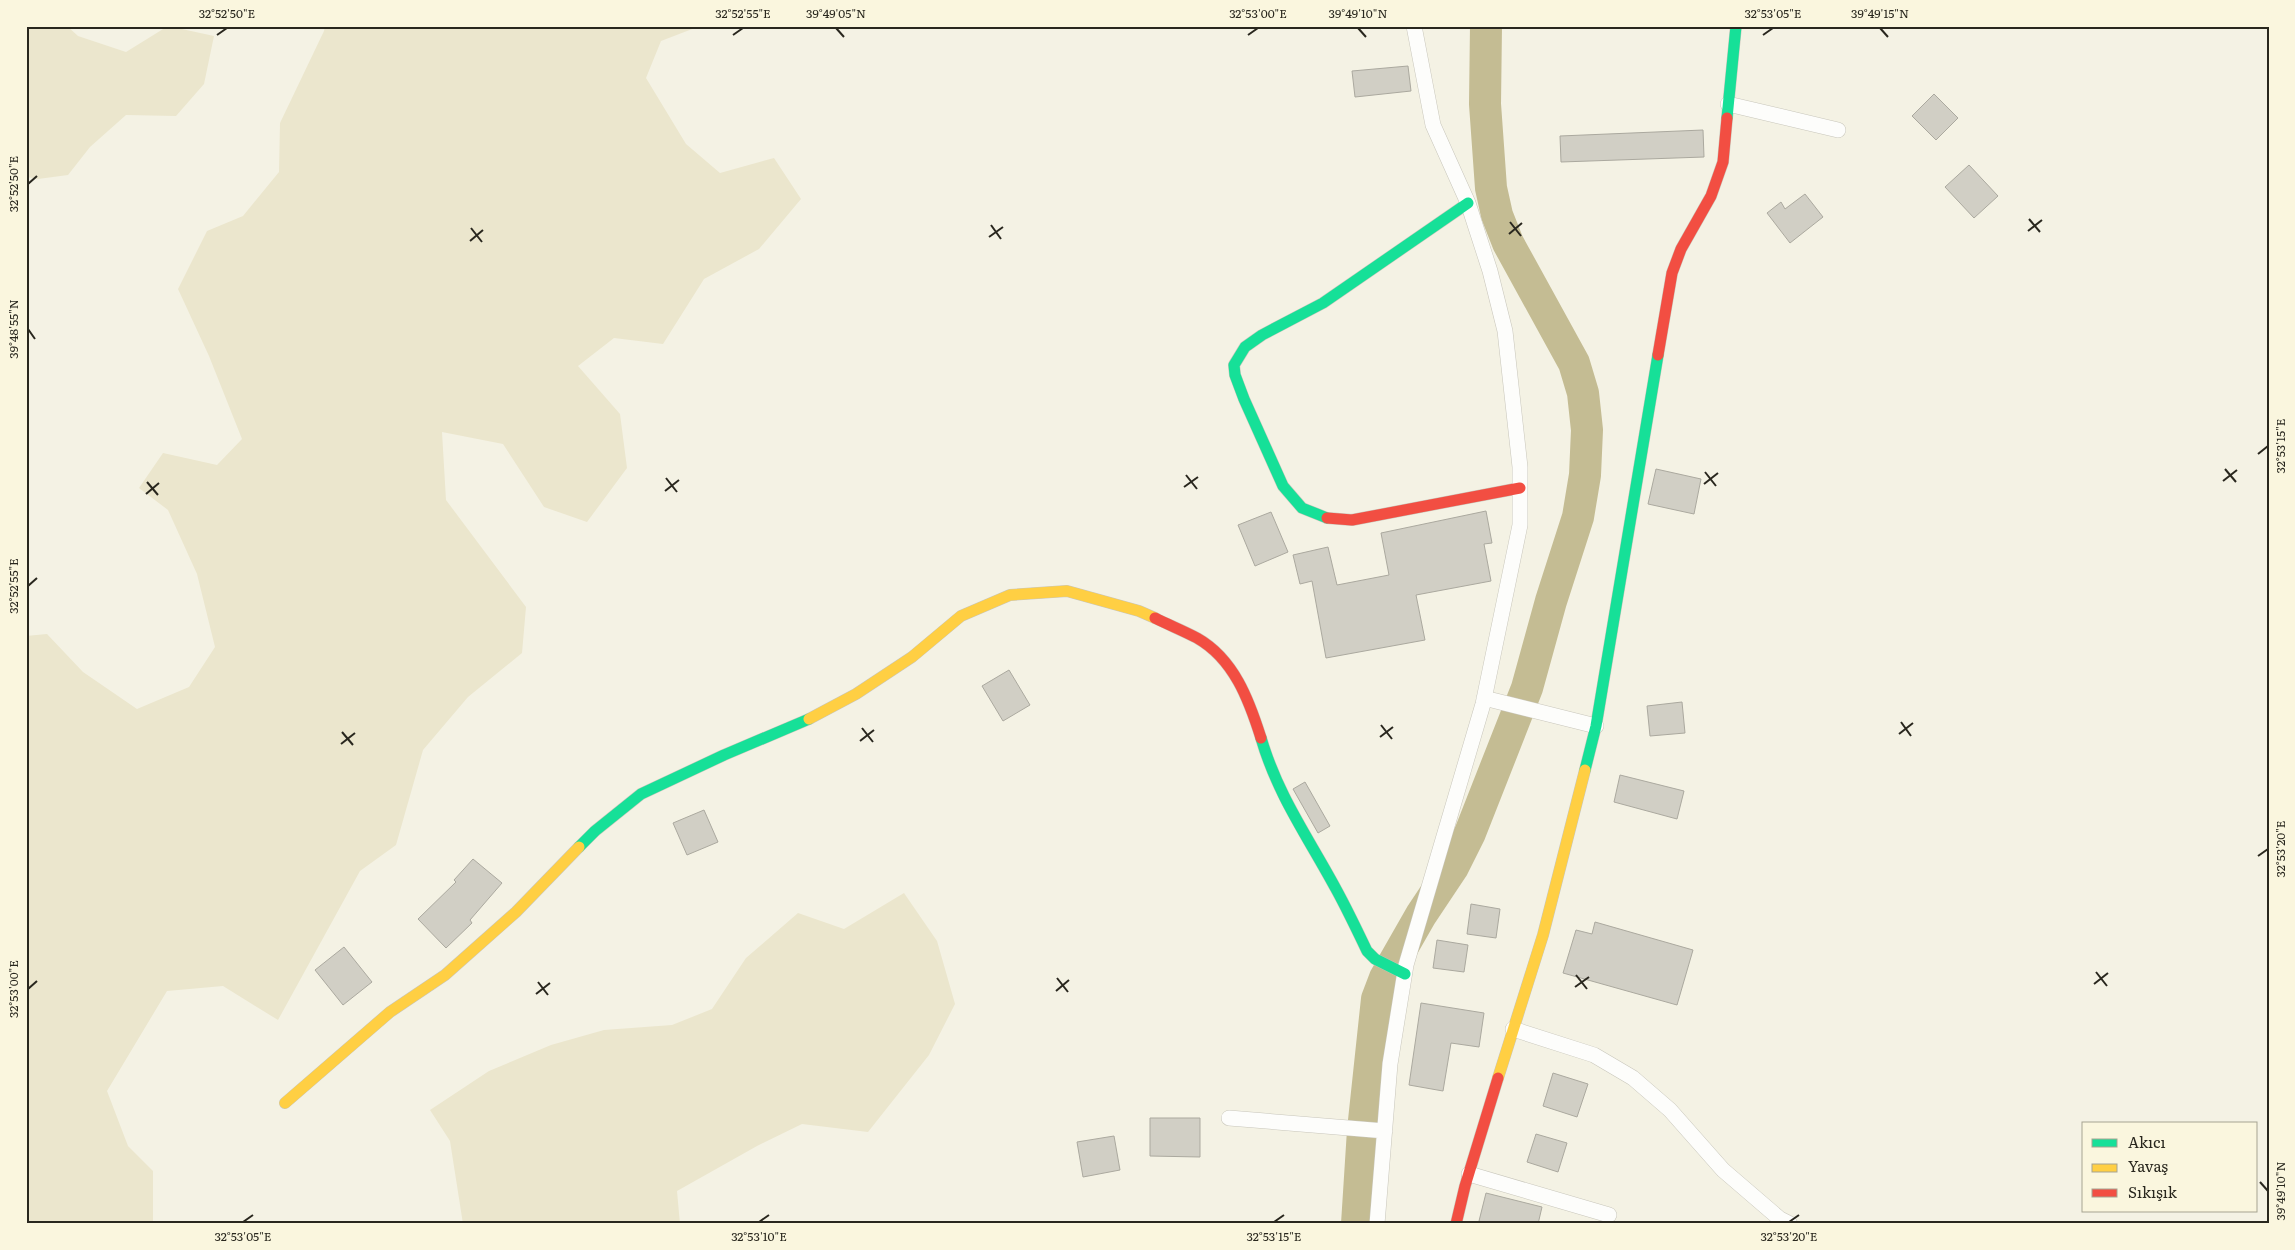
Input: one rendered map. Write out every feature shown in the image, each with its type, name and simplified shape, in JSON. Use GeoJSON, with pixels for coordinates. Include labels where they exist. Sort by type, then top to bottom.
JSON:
{"type":"FeatureCollection","features":[{"type":"Feature","properties":{"kind":"street"},"geometry":{"type":"LineString","coordinates":[[1376,1224],[1390,1064],[1405,974],[1484,698],[1520,525],[1520,467],[1505,331],[1490,271],[1468,203],[1433,125],[1414,26]]}},
{"type":"Feature","properties":{"kind":"street"},"geometry":{"type":"LineString","coordinates":[[1456,1224],[1469,1174],[1542,935],[1596,726],[1672,273],[1681,250],[1711,196],[1723,162],[1736,26]]}},
{"type":"Feature","properties":{"kind":"street"},"geometry":{"type":"LineString","coordinates":[[1728,104],[1838,130]]}},
{"type":"Feature","properties":{"kind":"street"},"geometry":{"type":"LineString","coordinates":[[1468,203],[1323,302],[1262,335],[1245,347],[1234,365],[1235,375],[1278,482],[1294,501],[1310,513],[1324,519],[1352,520],[1520,488]]}},
{"type":"Feature","properties":{"kind":"street"},"geometry":{"type":"LineString","coordinates":[[285,1103],[390,1012],[445,975],[516,912],[595,831],[641,794],[821,712],[856,694],[912,657],[961,616],[1010,595],[1067,591],[1139,611],[1199,639],[1231,667],[1251,707],[1269,765],[1282,795],[1336,889],[1367,951],[1375,959],[1405,974]]}},
{"type":"Feature","properties":{"kind":"street"},"geometry":{"type":"LineString","coordinates":[[1484,698],[1596,726]]}},
{"type":"Feature","properties":{"kind":"street"},"geometry":{"type":"LineString","coordinates":[[1513,1030],[1594,1055],[1633,1078],[1670,1110],[1723,1170],[1780,1219],[1790,1224]]}},
{"type":"Feature","properties":{"kind":"street"},"geometry":{"type":"LineString","coordinates":[[1229,1118],[1385,1131]]}},
{"type":"Feature","properties":{"kind":"street"},"geometry":{"type":"LineString","coordinates":[[1469,1174],[1609,1215]]}},
{"type":"Feature","properties":{"kind":"shaded area"},"geometry":{"type":"Polygon","coordinates":[[[26,26],[67,26],[78,36],[126,52],[168,26],[214,36],[204,84],[176,116],[126,115],[90,147],[68,175],[38,179],[26,177],[26,26]]]}},
{"type":"Feature","properties":{"kind":"shaded area"},"geometry":{"type":"Polygon","coordinates":[[[325,26],[700,26],[661,41],[646,78],[686,144],[720,173],[774,158],[801,199],[759,249],[704,279],[663,344],[614,338],[578,366],[620,414],[627,468],[587,522],[544,507],[503,444],[442,432],[446,500],[526,607],[522,653],[468,697],[423,750],[396,845],[360,871],[278,1020],[223,986],[167,991],[107,1091],[128,1146],[153,1171],[153,1224],[26,1224],[26,636],[47,634],[83,672],[137,709],[189,687],[215,647],[197,574],[168,510],[139,488],[163,453],[217,465],[242,439],[209,356],[178,289],[207,231],[243,216],[279,172],[280,123],[325,26]]]}},
{"type":"Feature","properties":{"kind":"shaded area"},"geometry":{"type":"Polygon","coordinates":[[[904,893],[937,941],[955,1004],[929,1055],[868,1132],[802,1124],[757,1146],[677,1191],[680,1224],[463,1224],[450,1141],[430,1110],[489,1071],[551,1045],[604,1030],[672,1025],[712,1009],[746,958],[798,913],[844,929],[904,893]]]}},
{"type":"Feature","properties":{"kind":"building"},"geometry":{"type":"Polygon","coordinates":[[[1408,66],[1411,91],[1355,97],[1352,71],[1408,66]]]}},
{"type":"Feature","properties":{"kind":"building"},"geometry":{"type":"Polygon","coordinates":[[[1934,94],[1958,118],[1936,140],[1912,116],[1934,94]]]}},
{"type":"Feature","properties":{"kind":"building"},"geometry":{"type":"Polygon","coordinates":[[[1703,130],[1704,157],[1561,162],[1560,136],[1703,130]]]}},
{"type":"Feature","properties":{"kind":"building"},"geometry":{"type":"Polygon","coordinates":[[[1969,165],[1998,196],[1974,218],[1945,187],[1969,165]]]}},
{"type":"Feature","properties":{"kind":"building"},"geometry":{"type":"Polygon","coordinates":[[[1805,194],[1823,217],[1790,243],[1767,213],[1781,202],[1785,209],[1805,194]]]}},
{"type":"Feature","properties":{"kind":"building"},"geometry":{"type":"Polygon","coordinates":[[[1656,469],[1701,479],[1694,514],[1648,504],[1656,469]]]}},
{"type":"Feature","properties":{"kind":"building"},"geometry":{"type":"Polygon","coordinates":[[[1486,511],[1492,543],[1484,544],[1491,581],[1416,595],[1425,640],[1326,658],[1312,581],[1300,584],[1293,555],[1328,547],[1337,585],[1389,575],[1381,533],[1486,511]]]}},
{"type":"Feature","properties":{"kind":"building"},"geometry":{"type":"Polygon","coordinates":[[[1271,512],[1288,552],[1255,566],[1238,525],[1271,512]]]}},
{"type":"Feature","properties":{"kind":"building"},"geometry":{"type":"Polygon","coordinates":[[[1009,670],[1030,705],[1003,721],[982,686],[1009,670]]]}},
{"type":"Feature","properties":{"kind":"building"},"geometry":{"type":"Polygon","coordinates":[[[1682,702],[1685,733],[1650,736],[1647,706],[1682,702]]]}},
{"type":"Feature","properties":{"kind":"building"},"geometry":{"type":"Polygon","coordinates":[[[1620,775],[1684,791],[1677,819],[1614,802],[1620,775]]]}},
{"type":"Feature","properties":{"kind":"building"},"geometry":{"type":"Polygon","coordinates":[[[1305,782],[1330,826],[1318,833],[1293,789],[1305,782]]]}},
{"type":"Feature","properties":{"kind":"building"},"geometry":{"type":"Polygon","coordinates":[[[704,810],[718,842],[687,855],[673,823],[704,810]]]}},
{"type":"Feature","properties":{"kind":"building"},"geometry":{"type":"Polygon","coordinates":[[[473,859],[502,883],[470,920],[472,923],[446,948],[418,919],[456,882],[454,880],[473,859]]]}},
{"type":"Feature","properties":{"kind":"building"},"geometry":{"type":"Polygon","coordinates":[[[1471,904],[1500,909],[1496,938],[1467,934],[1471,904]]]}},
{"type":"Feature","properties":{"kind":"building"},"geometry":{"type":"Polygon","coordinates":[[[1595,922],[1693,950],[1677,1005],[1563,973],[1576,930],[1592,934],[1595,922]]]}},
{"type":"Feature","properties":{"kind":"building"},"geometry":{"type":"Polygon","coordinates":[[[1437,940],[1468,945],[1464,972],[1433,968],[1437,940]]]}},
{"type":"Feature","properties":{"kind":"building"},"geometry":{"type":"Polygon","coordinates":[[[344,947],[372,982],[343,1005],[315,970],[344,947]]]}},
{"type":"Feature","properties":{"kind":"building"},"geometry":{"type":"Polygon","coordinates":[[[1421,1003],[1484,1013],[1479,1047],[1451,1043],[1443,1091],[1409,1085],[1421,1003]]]}},
{"type":"Feature","properties":{"kind":"building"},"geometry":{"type":"Polygon","coordinates":[[[1553,1073],[1588,1084],[1577,1117],[1543,1106],[1553,1073]]]}},
{"type":"Feature","properties":{"kind":"building"},"geometry":{"type":"Polygon","coordinates":[[[1150,1118],[1200,1118],[1200,1157],[1150,1156],[1150,1118]]]}},
{"type":"Feature","properties":{"kind":"building"},"geometry":{"type":"Polygon","coordinates":[[[1536,1134],[1567,1143],[1558,1172],[1527,1162],[1536,1134]]]}},
{"type":"Feature","properties":{"kind":"building"},"geometry":{"type":"Polygon","coordinates":[[[1114,1136],[1120,1170],[1083,1177],[1077,1142],[1114,1136]]]}},
{"type":"Feature","properties":{"kind":"building"},"geometry":{"type":"Polygon","coordinates":[[[1486,1193],[1542,1207],[1538,1224],[1489,1224],[1479,1221],[1486,1193]]]}},
{"type":"Feature","properties":{"kind":"waterway"},"geometry":{"type":"LineString","coordinates":[[1357,1224],[1363,1130],[1377,999],[1385,978],[1421,915],[1453,867],[1470,833],[1527,688],[1551,601],[1578,517],[1585,475],[1587,430],[1583,393],[1574,363],[1508,243],[1497,215],[1491,188],[1485,104],[1486,26]]}},
{"type":"Feature","properties":{"kind":"traffic: fast"},"geometry":{"type":"LineString","coordinates":[[1727,118],[1736,26]]}},
{"type":"Feature","properties":{"kind":"traffic: fast"},"geometry":{"type":"LineString","coordinates":[[1327,518],[1302,508],[1283,486],[1244,399],[1235,375],[1234,365],[1245,347],[1262,335],[1323,303],[1468,203]]}},
{"type":"Feature","properties":{"kind":"traffic: fast"},"geometry":{"type":"LineString","coordinates":[[1585,770],[1596,726],[1658,355]]}},
{"type":"Feature","properties":{"kind":"traffic: fast"},"geometry":{"type":"LineString","coordinates":[[579,847],[595,831],[641,794],[724,755],[809,719]]}},
{"type":"Feature","properties":{"kind":"traffic: fast"},"geometry":{"type":"LineString","coordinates":[[1261,738],[1285,798],[1340,897],[1367,951],[1375,959],[1405,974]]}},
{"type":"Feature","properties":{"kind":"traffic: slow"},"geometry":{"type":"LineString","coordinates":[[809,719],[856,694],[912,657],[961,616],[1010,595],[1067,591],[1139,611],[1155,618]]}},
{"type":"Feature","properties":{"kind":"traffic: slow"},"geometry":{"type":"LineString","coordinates":[[1498,1078],[1543,935],[1585,770]]}},
{"type":"Feature","properties":{"kind":"traffic: slow"},"geometry":{"type":"LineString","coordinates":[[285,1103],[390,1012],[445,975],[516,912],[579,847]]}},
{"type":"Feature","properties":{"kind":"traffic: jam"},"geometry":{"type":"LineString","coordinates":[[1658,355],[1672,273],[1681,249],[1711,196],[1723,162],[1727,118]]}},
{"type":"Feature","properties":{"kind":"traffic: jam"},"geometry":{"type":"LineString","coordinates":[[1327,518],[1352,520],[1520,488]]}},
{"type":"Feature","properties":{"kind":"traffic: jam"},"geometry":{"type":"LineString","coordinates":[[1155,618],[1197,638],[1221,657],[1245,695],[1261,738]]}},
{"type":"Feature","properties":{"kind":"traffic: jam"},"geometry":{"type":"LineString","coordinates":[[1456,1224],[1465,1186],[1498,1078]]}}]}
